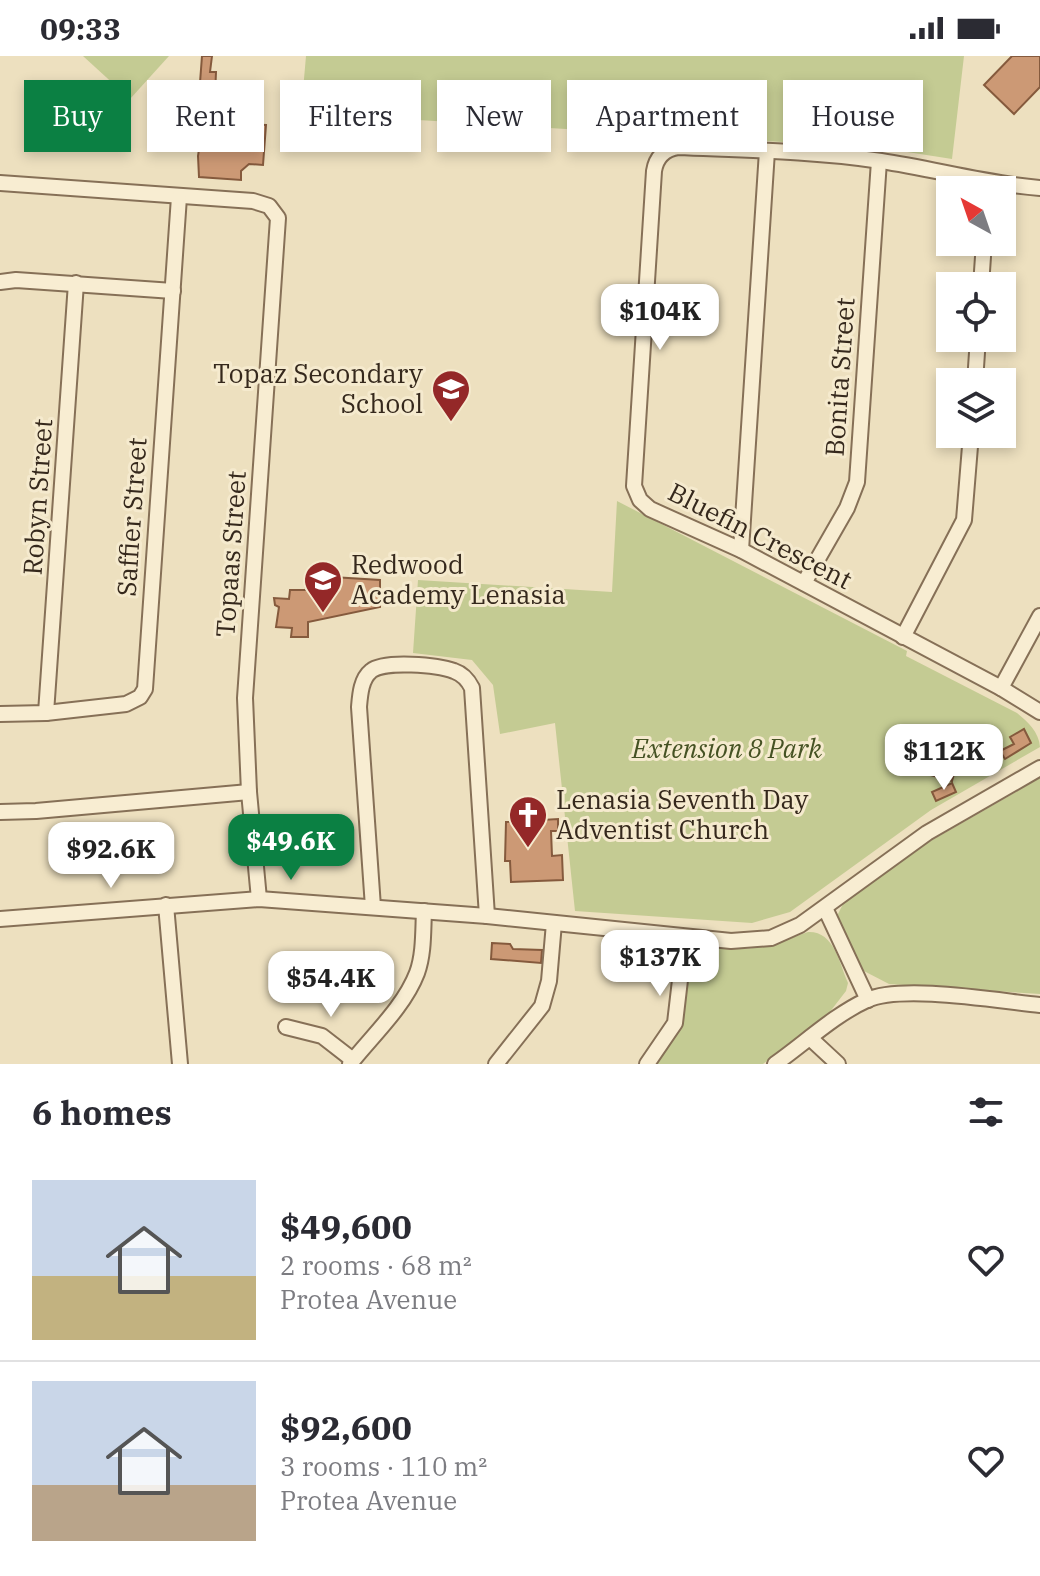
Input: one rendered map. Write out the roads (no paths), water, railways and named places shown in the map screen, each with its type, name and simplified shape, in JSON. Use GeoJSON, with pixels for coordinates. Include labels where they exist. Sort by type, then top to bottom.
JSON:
{"type":"FeatureCollection","features":[{"type":"Feature","properties":{"kind":"street","name":"Bluefin Crescent"},"geometry":{"type":"LineString","coordinates":[[767,151],[879,161],[942,176]]}},
{"type":"Feature","properties":{"kind":"street","name":"Bluefin Crescent"},"geometry":{"type":"LineString","coordinates":[[664,152],[657,160],[653,180],[635,444],[634,486],[643,504],[804,583],[1040,712]]}},
{"type":"Feature","properties":{"kind":"street"},"geometry":{"type":"LineString","coordinates":[[741,550],[767,152]]}},
{"type":"Feature","properties":{"kind":"street","name":"Bonita Street"},"geometry":{"type":"LineString","coordinates":[[804,583],[847,508],[857,482],[879,161]]}},
{"type":"Feature","properties":{"kind":"street"},"geometry":{"type":"LineString","coordinates":[[0,183],[179,197]]}},
{"type":"Feature","properties":{"kind":"street","name":"Bluefin Crescent"},"geometry":{"type":"LineString","coordinates":[[1016,188],[1040,188]]}},
{"type":"Feature","properties":{"kind":"street","name":"Topaas Street"},"geometry":{"type":"LineString","coordinates":[[179,197],[261,202],[275,212],[278,234],[245,698],[249,792],[259,899]]}},
{"type":"Feature","properties":{"kind":"street","name":"Saffier Street"},"geometry":{"type":"LineString","coordinates":[[0,714],[46,713],[126,704],[140,697],[145,689],[179,197]]}},
{"type":"Feature","properties":{"kind":"street"},"geometry":{"type":"LineString","coordinates":[[0,282],[76,283],[173,291]]}},
{"type":"Feature","properties":{"kind":"street","name":"Robyn Street"},"geometry":{"type":"LineString","coordinates":[[46,713],[76,283]]}},
{"type":"Feature","properties":{"kind":"street"},"geometry":{"type":"LineString","coordinates":[[903,637],[964,520],[970,448]]}},
{"type":"Feature","properties":{"kind":"street"},"geometry":{"type":"LineString","coordinates":[[1001,688],[1040,616]]}},
{"type":"Feature","properties":{"kind":"street"},"geometry":{"type":"LineString","coordinates":[[373,907],[360,694],[366,677],[376,668],[391,664],[424,666],[452,670],[465,677],[472,688],[487,916]]}},
{"type":"Feature","properties":{"kind":"street"},"geometry":{"type":"LineString","coordinates":[[0,919],[259,899],[487,916],[731,941],[771,938],[800,925],[927,833],[1040,768]]}},
{"type":"Feature","properties":{"kind":"street"},"geometry":{"type":"LineString","coordinates":[[0,812],[249,792]]}},
{"type":"Feature","properties":{"kind":"street"},"geometry":{"type":"LineString","coordinates":[[166,905],[180,1064]]}},
{"type":"Feature","properties":{"kind":"street"},"geometry":{"type":"LineString","coordinates":[[825,908],[868,1000]]}},
{"type":"Feature","properties":{"kind":"street"},"geometry":{"type":"LineString","coordinates":[[286,1027],[322,1036],[352,1062],[402,1000],[416,975],[424,911]]}},
{"type":"Feature","properties":{"kind":"street"},"geometry":{"type":"LineString","coordinates":[[496,1064],[542,1006],[549,981],[554,923]]}},
{"type":"Feature","properties":{"kind":"street"},"geometry":{"type":"LineString","coordinates":[[647,1064],[675,1023],[685,937]]}},
{"type":"Feature","properties":{"kind":"street"},"geometry":{"type":"LineString","coordinates":[[775,1064],[868,1000],[887,994],[915,993],[1040,1005]]}},
{"type":"Feature","properties":{"kind":"street"},"geometry":{"type":"LineString","coordinates":[[810,1038],[838,1064]]}},
{"type":"Feature","properties":{"kind":"place","name":"Topaz Secondary School"},"geometry":{"type":"Point","coordinates":[451,423]}},
{"type":"Feature","properties":{"kind":"place","name":"Redwood Academy Lenasia"},"geometry":{"type":"Point","coordinates":[323,614]}},
{"type":"Feature","properties":{"kind":"place","name":"Lenasia Seventh Day Adventist Church"},"geometry":{"type":"Point","coordinates":[528,849]}},
{"type":"Feature","properties":{"kind":"park label","name":"Extension 8 Park"},"geometry":{"type":"Point","coordinates":[727,749]}}]}
